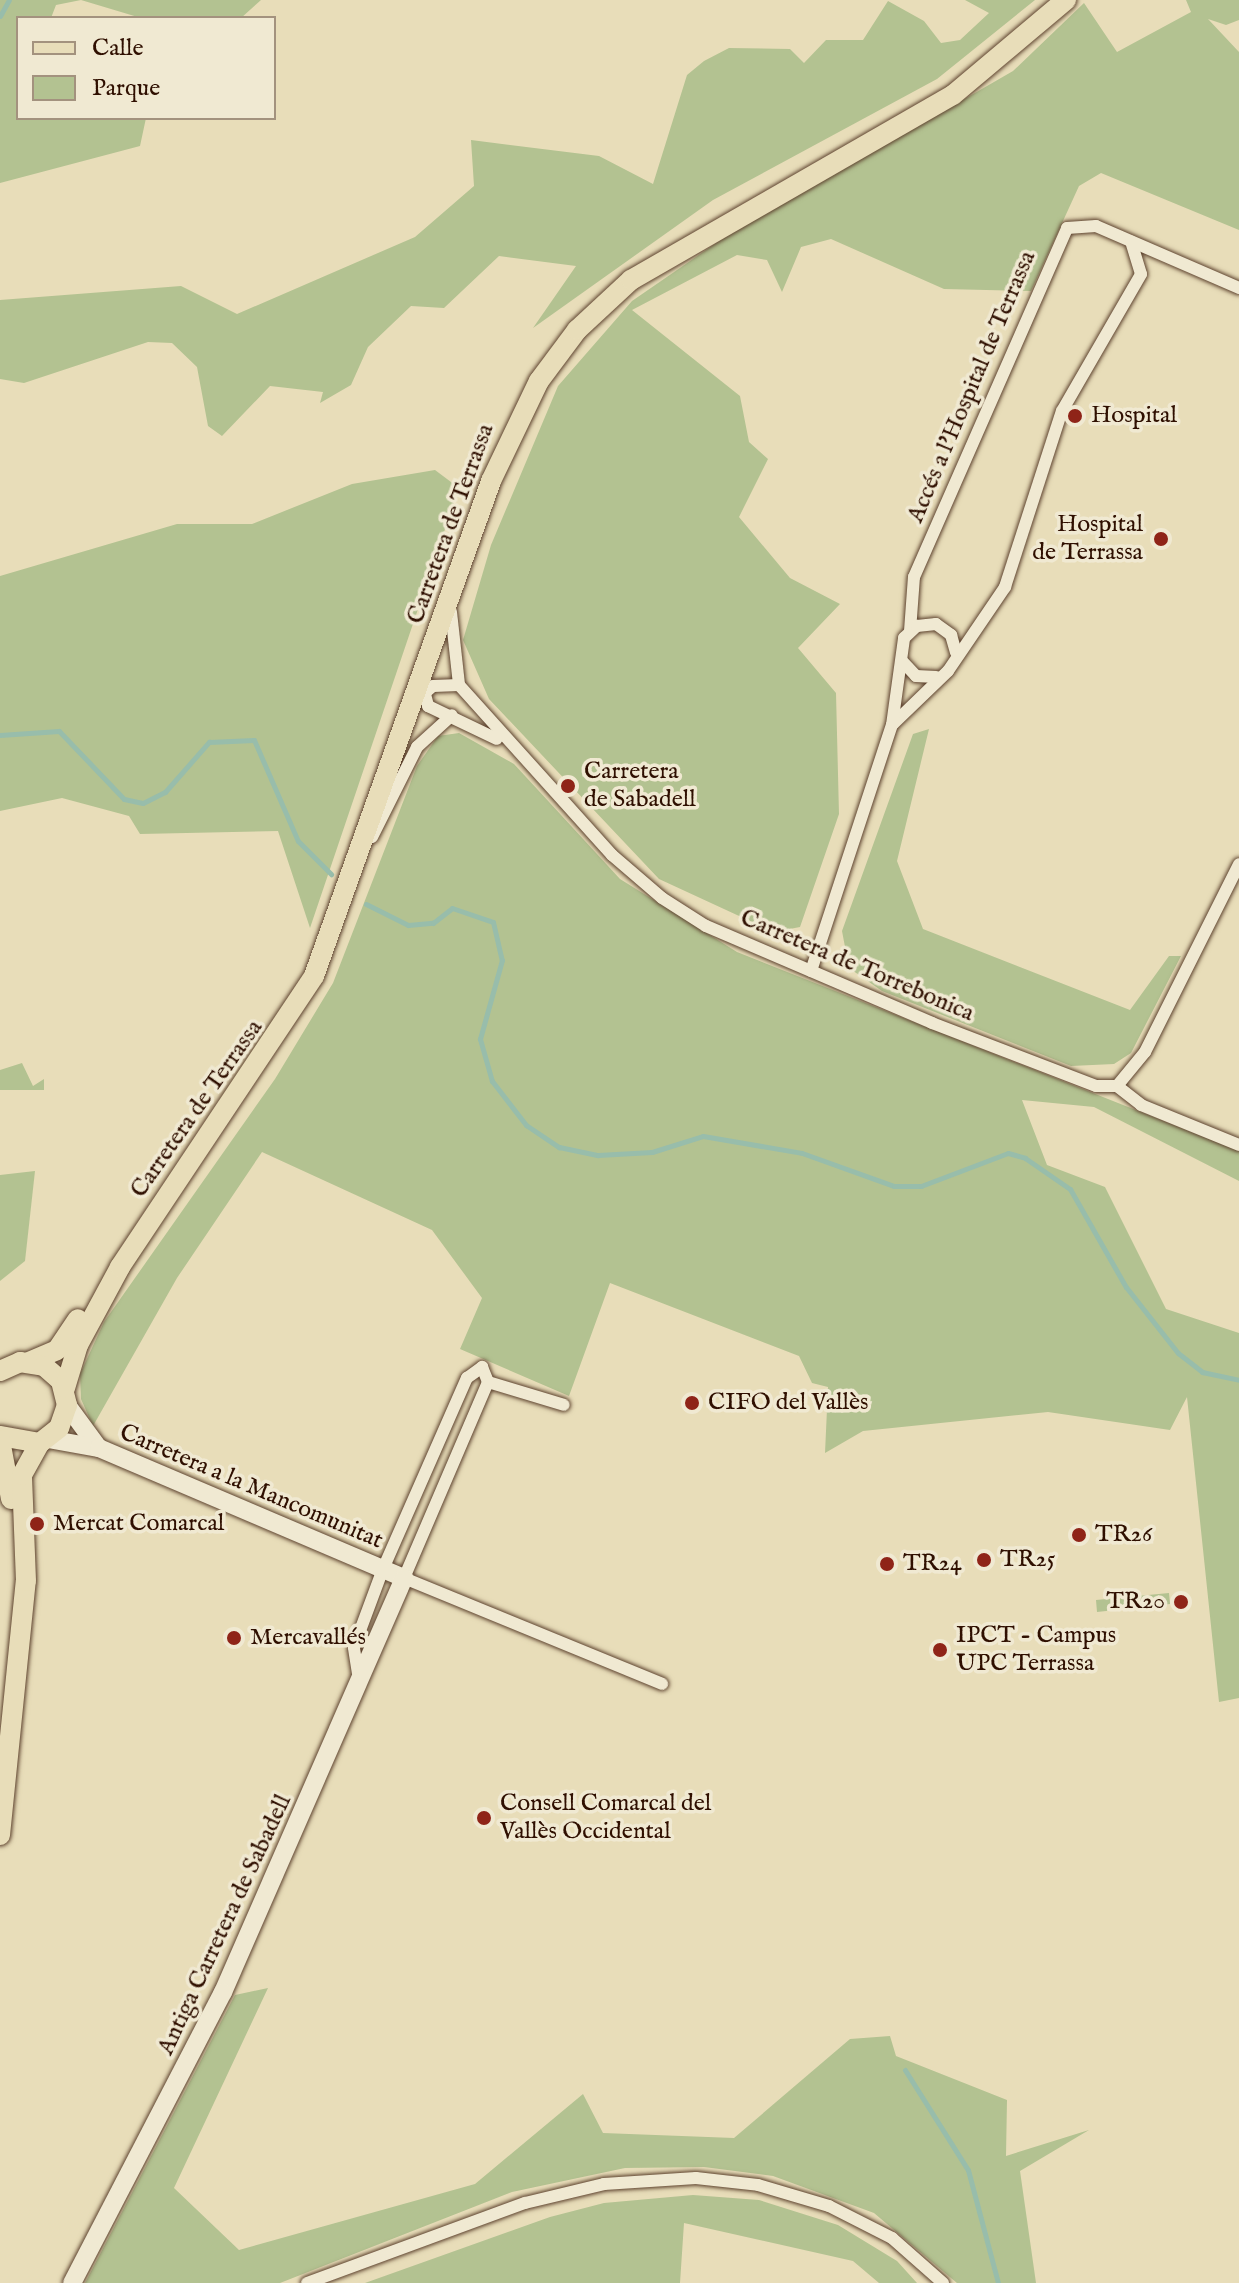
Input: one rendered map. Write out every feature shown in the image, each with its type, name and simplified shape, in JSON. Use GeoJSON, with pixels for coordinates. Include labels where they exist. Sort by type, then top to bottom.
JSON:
{"type":"FeatureCollection","features":[{"type":"Feature","properties":{"kind":"main road","name":"Carretera de Terrassa"},"geometry":{"type":"LineString","coordinates":[[44,1441],[66,1397],[78,1345],[120,1267],[304,996],[358,865],[455,581],[523,409],[598,310],[696,238],[953,95],[1066,0]]}},
{"type":"Feature","properties":{"kind":"main road","name":"Carretera de Terrassa"},"geometry":{"type":"LineString","coordinates":[[0,1371],[57,1350],[101,1282],[120,1267]]}},
{"type":"Feature","properties":{"kind":"main road"},"geometry":{"type":"LineString","coordinates":[[29,1362],[50,1369],[66,1397]]}},
{"type":"Feature","properties":{"kind":"main road"},"geometry":{"type":"LineString","coordinates":[[0,1835],[7,1667],[26,1581],[22,1475],[44,1441],[0,1438],[11,1502],[13,1640],[7,1667]]}},
{"type":"Feature","properties":{"kind":"street","name":"Accés a l'Hospital de Terrassa"},"geometry":{"type":"LineString","coordinates":[[907,635],[914,577],[1067,228],[1096,226],[1239,288]]}},
{"type":"Feature","properties":{"kind":"street"},"geometry":{"type":"LineString","coordinates":[[892,725],[943,675],[956,652],[1005,587],[1062,411],[1141,274],[1131,242]]}},
{"type":"Feature","properties":{"kind":"street","name":"Carretera de Torrebonica"},"geometry":{"type":"LineString","coordinates":[[455,581],[449,639],[459,685],[507,745],[662,898],[706,926],[811,971],[1096,1086],[1117,1086],[1141,1105],[1239,1145]]}},
{"type":"Feature","properties":{"kind":"street"},"geometry":{"type":"LineString","coordinates":[[811,971],[892,725],[907,635],[926,623],[944,628],[956,652]]}},
{"type":"Feature","properties":{"kind":"street"},"geometry":{"type":"LineString","coordinates":[[903,662],[916,676],[943,675]]}},
{"type":"Feature","properties":{"kind":"street"},"geometry":{"type":"LineString","coordinates":[[419,692],[459,685]]}},
{"type":"Feature","properties":{"kind":"street","name":"Carretera de Torrebonica"},"geometry":{"type":"LineString","coordinates":[[419,692],[428,706],[452,715],[507,745]]}},
{"type":"Feature","properties":{"kind":"street"},"geometry":{"type":"LineString","coordinates":[[358,865],[417,747],[452,715]]}},
{"type":"Feature","properties":{"kind":"street"},"geometry":{"type":"LineString","coordinates":[[1117,1086],[1145,1052],[1239,864]]}},
{"type":"Feature","properties":{"kind":"street","name":"Carretera a la Mancomunitat"},"geometry":{"type":"LineString","coordinates":[[360,1683],[354,1647],[383,1569],[467,1378],[482,1367],[488,1382],[404,1578]]}},
{"type":"Feature","properties":{"kind":"street","name":"Carretera a la Mancomunitat"},"geometry":{"type":"LineString","coordinates":[[488,1382],[564,1405]]}},
{"type":"Feature","properties":{"kind":"street","name":"Carretera a la Mancomunitat"},"geometry":{"type":"LineString","coordinates":[[66,1397],[99,1448]]}},
{"type":"Feature","properties":{"kind":"street","name":"Carretera a la Mancomunitat"},"geometry":{"type":"LineString","coordinates":[[44,1441],[99,1448],[662,1684]]}},
{"type":"Feature","properties":{"kind":"street","name":"Antiga Carretera de Sabadell"},"geometry":{"type":"LineString","coordinates":[[72,2283],[223,1992],[404,1578]]}},
{"type":"Feature","properties":{"kind":"street"},"geometry":{"type":"LineString","coordinates":[[307,2283],[553,2195],[696,2178],[770,2187],[829,2206],[892,2238],[943,2283]]}},
{"type":"Feature","properties":{"kind":"green space"},"geometry":{"type":"Polygon","coordinates":[[[0,0],[81,0],[56,5],[52,16],[16,16],[16,120],[146,120],[140,146],[0,183],[0,0]]]}},
{"type":"Feature","properties":{"kind":"green space"},"geometry":{"type":"Polygon","coordinates":[[[81,0],[261,0],[243,16],[134,16],[81,0]]]}},
{"type":"Feature","properties":{"kind":"green space"},"geometry":{"type":"Polygon","coordinates":[[[965,0],[1035,0],[937,79],[713,200],[533,328],[576,266],[499,256],[444,308],[411,306],[368,347],[351,385],[320,403],[323,392],[270,386],[222,436],[208,426],[197,367],[172,343],[148,342],[24,383],[0,379],[0,300],[181,286],[237,314],[415,237],[474,186],[471,140],[599,156],[653,184],[687,75],[704,61],[729,48],[790,49],[804,63],[826,40],[863,40],[888,1],[924,21],[941,43],[960,40],[989,13],[965,0]]]}},
{"type":"Feature","properties":{"kind":"green space"},"geometry":{"type":"Polygon","coordinates":[[[1186,0],[1239,0],[1239,20],[1226,25],[1208,19],[1239,52],[1239,230],[1101,173],[1079,186],[1031,291],[944,289],[831,239],[801,247],[782,292],[767,260],[737,255],[632,310],[740,396],[749,442],[768,459],[739,517],[790,578],[840,604],[798,648],[836,693],[839,814],[800,927],[774,932],[659,879],[489,699],[463,640],[491,545],[558,386],[632,301],[722,239],[1013,71],[1084,3],[1117,52],[1191,12],[1186,0]]]}},
{"type":"Feature","properties":{"kind":"green space"},"geometry":{"type":"Polygon","coordinates":[[[435,470],[459,488],[310,928],[278,831],[140,834],[129,816],[62,798],[0,811],[0,576],[177,524],[252,524],[352,484],[435,470]]]}},
{"type":"Feature","properties":{"kind":"green space"},"geometry":{"type":"Polygon","coordinates":[[[929,729],[897,861],[923,929],[1130,1010],[1169,956],[1181,956],[1131,1053],[1114,1064],[1071,1066],[882,991],[849,968],[842,931],[913,734],[929,729]]]}},
{"type":"Feature","properties":{"kind":"green space"},"geometry":{"type":"Polygon","coordinates":[[[459,733],[514,764],[620,879],[737,952],[1239,1151],[1239,1181],[1094,1107],[1022,1100],[1047,1165],[1105,1187],[1166,1309],[1239,1333],[1239,1698],[1219,1702],[1187,1397],[1170,1430],[1048,1412],[863,1431],[825,1453],[828,1387],[812,1383],[799,1356],[610,1283],[569,1396],[460,1349],[482,1298],[432,1230],[262,1152],[177,1278],[93,1426],[81,1399],[80,1374],[104,1322],[275,1079],[333,983],[417,766],[438,736],[459,733]]]}},
{"type":"Feature","properties":{"kind":"green space"},"geometry":{"type":"Polygon","coordinates":[[[22,1063],[33,1086],[44,1079],[44,1090],[0,1090],[0,1070],[22,1063]]]}},
{"type":"Feature","properties":{"kind":"green space"},"geometry":{"type":"Polygon","coordinates":[[[35,1171],[25,1261],[0,1281],[0,1175],[35,1171]]]}},
{"type":"Feature","properties":{"kind":"green space"},"geometry":{"type":"Polygon","coordinates":[[[1169,1593],[1170,1604],[1097,1612],[1096,1600],[1169,1593]]]}},
{"type":"Feature","properties":{"kind":"green space"},"geometry":{"type":"Polygon","coordinates":[[[268,1988],[174,2188],[239,2250],[475,2184],[583,2094],[603,2133],[734,2138],[850,2039],[890,2036],[896,2056],[1007,2100],[1006,2156],[1089,2130],[1020,2171],[1036,2283],[957,2283],[874,2213],[773,2176],[704,2167],[625,2168],[512,2192],[280,2283],[85,2283],[235,1995],[268,1988]]]}},
{"type":"Feature","properties":{"kind":"green space"},"geometry":{"type":"Polygon","coordinates":[[[693,2195],[759,2200],[838,2225],[897,2261],[917,2283],[879,2283],[853,2261],[684,2223],[680,2283],[365,2283],[550,2217],[604,2203],[693,2195]]]}},
{"type":"Feature","properties":{"kind":"waterway"},"geometry":{"type":"LineString","coordinates":[[0,16],[9,0]]}},
{"type":"Feature","properties":{"kind":"waterway"},"geometry":{"type":"LineString","coordinates":[[0,735],[59,731],[124,799],[143,803],[165,792],[209,742],[254,740],[298,841],[331,874]]}},
{"type":"Feature","properties":{"kind":"waterway"},"geometry":{"type":"LineString","coordinates":[[366,904],[408,925],[433,923],[452,908],[493,922],[502,960],[480,1039],[492,1081],[526,1125],[559,1147],[598,1155],[652,1152],[703,1136],[802,1153],[894,1186],[921,1186],[1008,1153],[1025,1158],[1070,1189],[1126,1287],[1178,1353],[1202,1372],[1239,1380]]}},
{"type":"Feature","properties":{"kind":"waterway"},"geometry":{"type":"LineString","coordinates":[[905,2070],[968,2170],[998,2283]]}},
{"type":"Feature","properties":{"kind":"place","name":"Hospital"},"geometry":{"type":"Point","coordinates":[1075,416]}},
{"type":"Feature","properties":{"kind":"place","name":"Hospital de Terrassa"},"geometry":{"type":"Point","coordinates":[1161,539]}},
{"type":"Feature","properties":{"kind":"place","name":"Carretera de Sabadell"},"geometry":{"type":"Point","coordinates":[568,786]}},
{"type":"Feature","properties":{"kind":"place","name":"CIFO del Vallès"},"geometry":{"type":"Point","coordinates":[692,1403]}},
{"type":"Feature","properties":{"kind":"place","name":"Mercat Comarcal"},"geometry":{"type":"Point","coordinates":[37,1524]}},
{"type":"Feature","properties":{"kind":"place","name":"TR26"},"geometry":{"type":"Point","coordinates":[1079,1535]}},
{"type":"Feature","properties":{"kind":"place","name":"TR25"},"geometry":{"type":"Point","coordinates":[984,1560]}},
{"type":"Feature","properties":{"kind":"place","name":"TR24"},"geometry":{"type":"Point","coordinates":[887,1564]}},
{"type":"Feature","properties":{"kind":"place","name":"TR20"},"geometry":{"type":"Point","coordinates":[1181,1602]}},
{"type":"Feature","properties":{"kind":"place","name":"Mercavallés"},"geometry":{"type":"Point","coordinates":[234,1638]}},
{"type":"Feature","properties":{"kind":"place","name":"IPCT - Campus UPC Terrassa"},"geometry":{"type":"Point","coordinates":[940,1650]}},
{"type":"Feature","properties":{"kind":"place","name":"Consell Comarcal del Vallès Occidental"},"geometry":{"type":"Point","coordinates":[484,1818]}}]}
